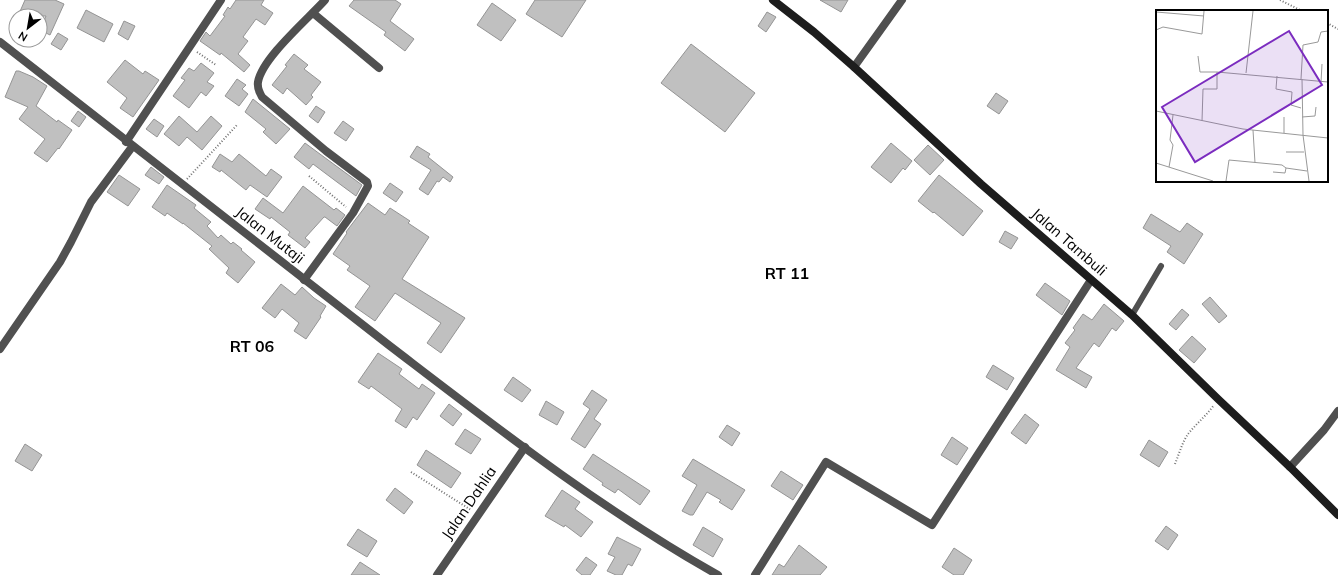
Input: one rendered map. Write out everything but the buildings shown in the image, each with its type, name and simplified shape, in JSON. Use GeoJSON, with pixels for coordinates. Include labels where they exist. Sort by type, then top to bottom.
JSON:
{"type":"FeatureCollection","features":[{"type":"Feature","properties":{"kind":"street"},"geometry":{"type":"LineString","coordinates":[[0,349],[60,262],[91,202],[221,0]]}},
{"type":"Feature","properties":{"kind":"street"},"geometry":{"type":"LineString","coordinates":[[304,280],[353,213],[368,186],[367,182],[326,151],[262,97],[258,90],[258,82],[269,60],[325,0]]}},
{"type":"Feature","properties":{"kind":"street","name":"Jalan Tambuli"},"geometry":{"type":"LineString","coordinates":[[773,0],[814,32],[854,67],[981,184],[1046,238],[1091,280],[1132,315],[1338,515]]}},
{"type":"Feature","properties":{"kind":"street"},"geometry":{"type":"LineString","coordinates":[[854,67],[902,0]]}},
{"type":"Feature","properties":{"kind":"street"},"geometry":{"type":"LineString","coordinates":[[313,13],[378,68]]}},
{"type":"Feature","properties":{"kind":"street","name":"Jalan Mutaji"},"geometry":{"type":"LineString","coordinates":[[0,42],[304,280],[524,447],[629,521],[718,575]]}},
{"type":"Feature","properties":{"kind":"street"},"geometry":{"type":"LineString","coordinates":[[755,575],[826,462],[932,525],[1091,280]]}},
{"type":"Feature","properties":{"kind":"street"},"geometry":{"type":"LineString","coordinates":[[1290,467],[1324,430],[1338,411]]}},
{"type":"Feature","properties":{"kind":"street","name":"Jalan Dahlia"},"geometry":{"type":"LineString","coordinates":[[437,575],[524,447]]}},
{"type":"Feature","properties":{"kind":"lane"},"geometry":{"type":"LineString","coordinates":[[1132,315],[1161,266]]}},
{"type":"Feature","properties":{"kind":"path"},"geometry":{"type":"LineString","coordinates":[[1280,0],[1300,10]]}},
{"type":"Feature","properties":{"kind":"path"},"geometry":{"type":"LineString","coordinates":[[1328,24],[1338,29]]}},
{"type":"Feature","properties":{"kind":"path"},"geometry":{"type":"LineString","coordinates":[[190,47],[216,66]]}},
{"type":"Feature","properties":{"kind":"path"},"geometry":{"type":"LineString","coordinates":[[182,184],[237,125]]}},
{"type":"Feature","properties":{"kind":"path"},"geometry":{"type":"LineString","coordinates":[[309,176],[353,213]]}},
{"type":"Feature","properties":{"kind":"path"},"geometry":{"type":"LineString","coordinates":[[1175,464],[1180,449],[1188,434],[1218,399]]}},
{"type":"Feature","properties":{"kind":"path"},"geometry":{"type":"LineString","coordinates":[[410,472],[478,515]]}},
{"type":"Feature","properties":{"kind":"district","name":"RT 11"},"geometry":{"type":"Point","coordinates":[787,273]}},
{"type":"Feature","properties":{"kind":"district","name":"RT 06"},"geometry":{"type":"Point","coordinates":[252,346]}}]}
